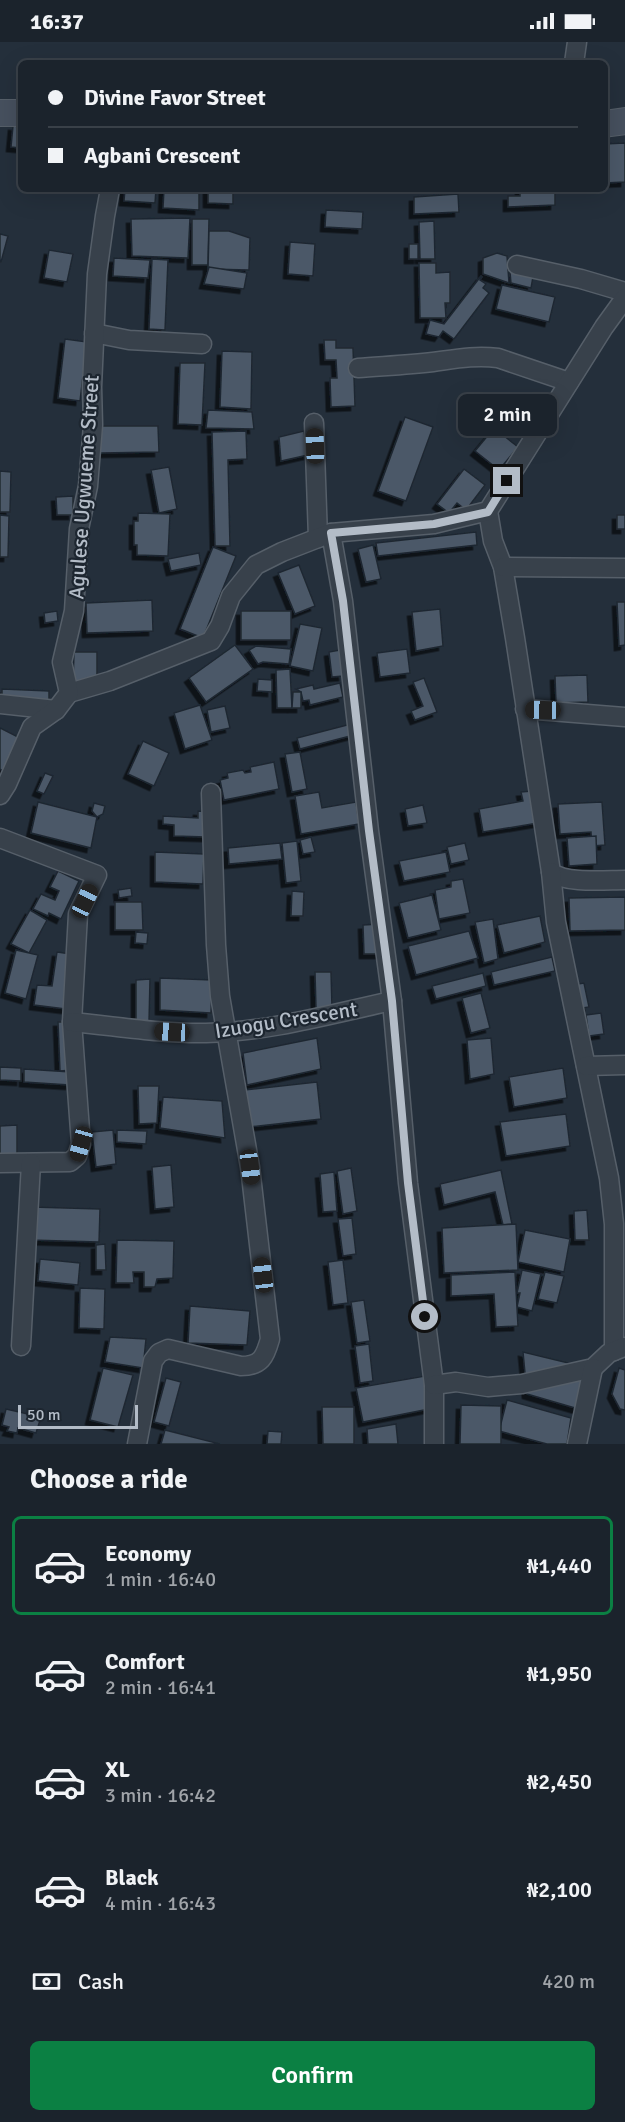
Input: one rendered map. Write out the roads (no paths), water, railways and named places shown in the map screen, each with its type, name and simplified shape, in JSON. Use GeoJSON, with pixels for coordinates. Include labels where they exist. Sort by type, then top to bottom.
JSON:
{"type":"FeatureCollection","features":[{"type":"Feature","properties":{"kind":"main road"},"geometry":{"type":"LineString","coordinates":[[0,112],[18,113]]}},
{"type":"Feature","properties":{"kind":"main road"},"geometry":{"type":"LineString","coordinates":[[608,123],[625,121]]}},
{"type":"Feature","properties":{"kind":"street"},"geometry":{"type":"LineString","coordinates":[[574,60],[577,42]]}},
{"type":"Feature","properties":{"kind":"street","name":"Agulese Ugwueme Street"},"geometry":{"type":"LineString","coordinates":[[69,693],[62,662],[74,611],[79,529],[88,486],[93,425],[97,274],[109,192]]}},
{"type":"Feature","properties":{"kind":"street"},"geometry":{"type":"LineString","coordinates":[[517,265],[581,279],[625,292]]}},
{"type":"Feature","properties":{"kind":"street"},"geometry":{"type":"LineString","coordinates":[[434,1385],[456,1382],[488,1387],[522,1384],[593,1368],[609,1353],[620,1349],[614,1224],[609,1178],[556,922],[551,872],[503,567],[493,541],[488,512],[604,327],[625,298]]}},
{"type":"Feature","properties":{"kind":"street"},"geometry":{"type":"LineString","coordinates":[[94,333],[129,340],[202,344]]}},
{"type":"Feature","properties":{"kind":"street"},"geometry":{"type":"LineString","coordinates":[[358,368],[432,362],[467,356],[487,357],[498,358],[569,382]]}},
{"type":"Feature","properties":{"kind":"street"},"geometry":{"type":"LineString","coordinates":[[314,423],[324,535],[343,601],[369,831],[392,1001],[408,1183],[434,1385],[434,1444]]}},
{"type":"Feature","properties":{"kind":"street"},"geometry":{"type":"LineString","coordinates":[[0,795],[32,727],[56,710],[69,693],[100,685],[205,645],[212,640],[220,627],[231,596],[256,565],[324,535],[434,524],[488,512]]}},
{"type":"Feature","properties":{"kind":"street"},"geometry":{"type":"LineString","coordinates":[[503,567],[625,568]]}},
{"type":"Feature","properties":{"kind":"street"},"geometry":{"type":"LineString","coordinates":[[0,704],[56,710]]}},
{"type":"Feature","properties":{"kind":"street"},"geometry":{"type":"LineString","coordinates":[[525,709],[625,717]]}},
{"type":"Feature","properties":{"kind":"street"},"geometry":{"type":"LineString","coordinates":[[137,1444],[153,1361],[159,1353],[168,1349],[241,1366],[251,1366],[266,1355],[270,1339],[250,1167],[225,1031],[216,945],[211,793]]}},
{"type":"Feature","properties":{"kind":"street"},"geometry":{"type":"LineString","coordinates":[[0,838],[97,875],[78,914],[72,1022],[81,1144],[77,1156],[70,1162],[0,1163]]}},
{"type":"Feature","properties":{"kind":"street"},"geometry":{"type":"LineString","coordinates":[[551,872],[556,877],[567,879],[625,880]]}},
{"type":"Feature","properties":{"kind":"street","name":"Izuogu Crescent"},"geometry":{"type":"LineString","coordinates":[[72,1022],[155,1031],[206,1033],[276,1026],[392,1001]]}},
{"type":"Feature","properties":{"kind":"street"},"geometry":{"type":"LineString","coordinates":[[586,1066],[625,1065]]}},
{"type":"Feature","properties":{"kind":"street"},"geometry":{"type":"LineString","coordinates":[[21,1346],[31,1163]]}},
{"type":"Feature","properties":{"kind":"street"},"geometry":{"type":"LineString","coordinates":[[577,1444],[593,1368]]}}]}
